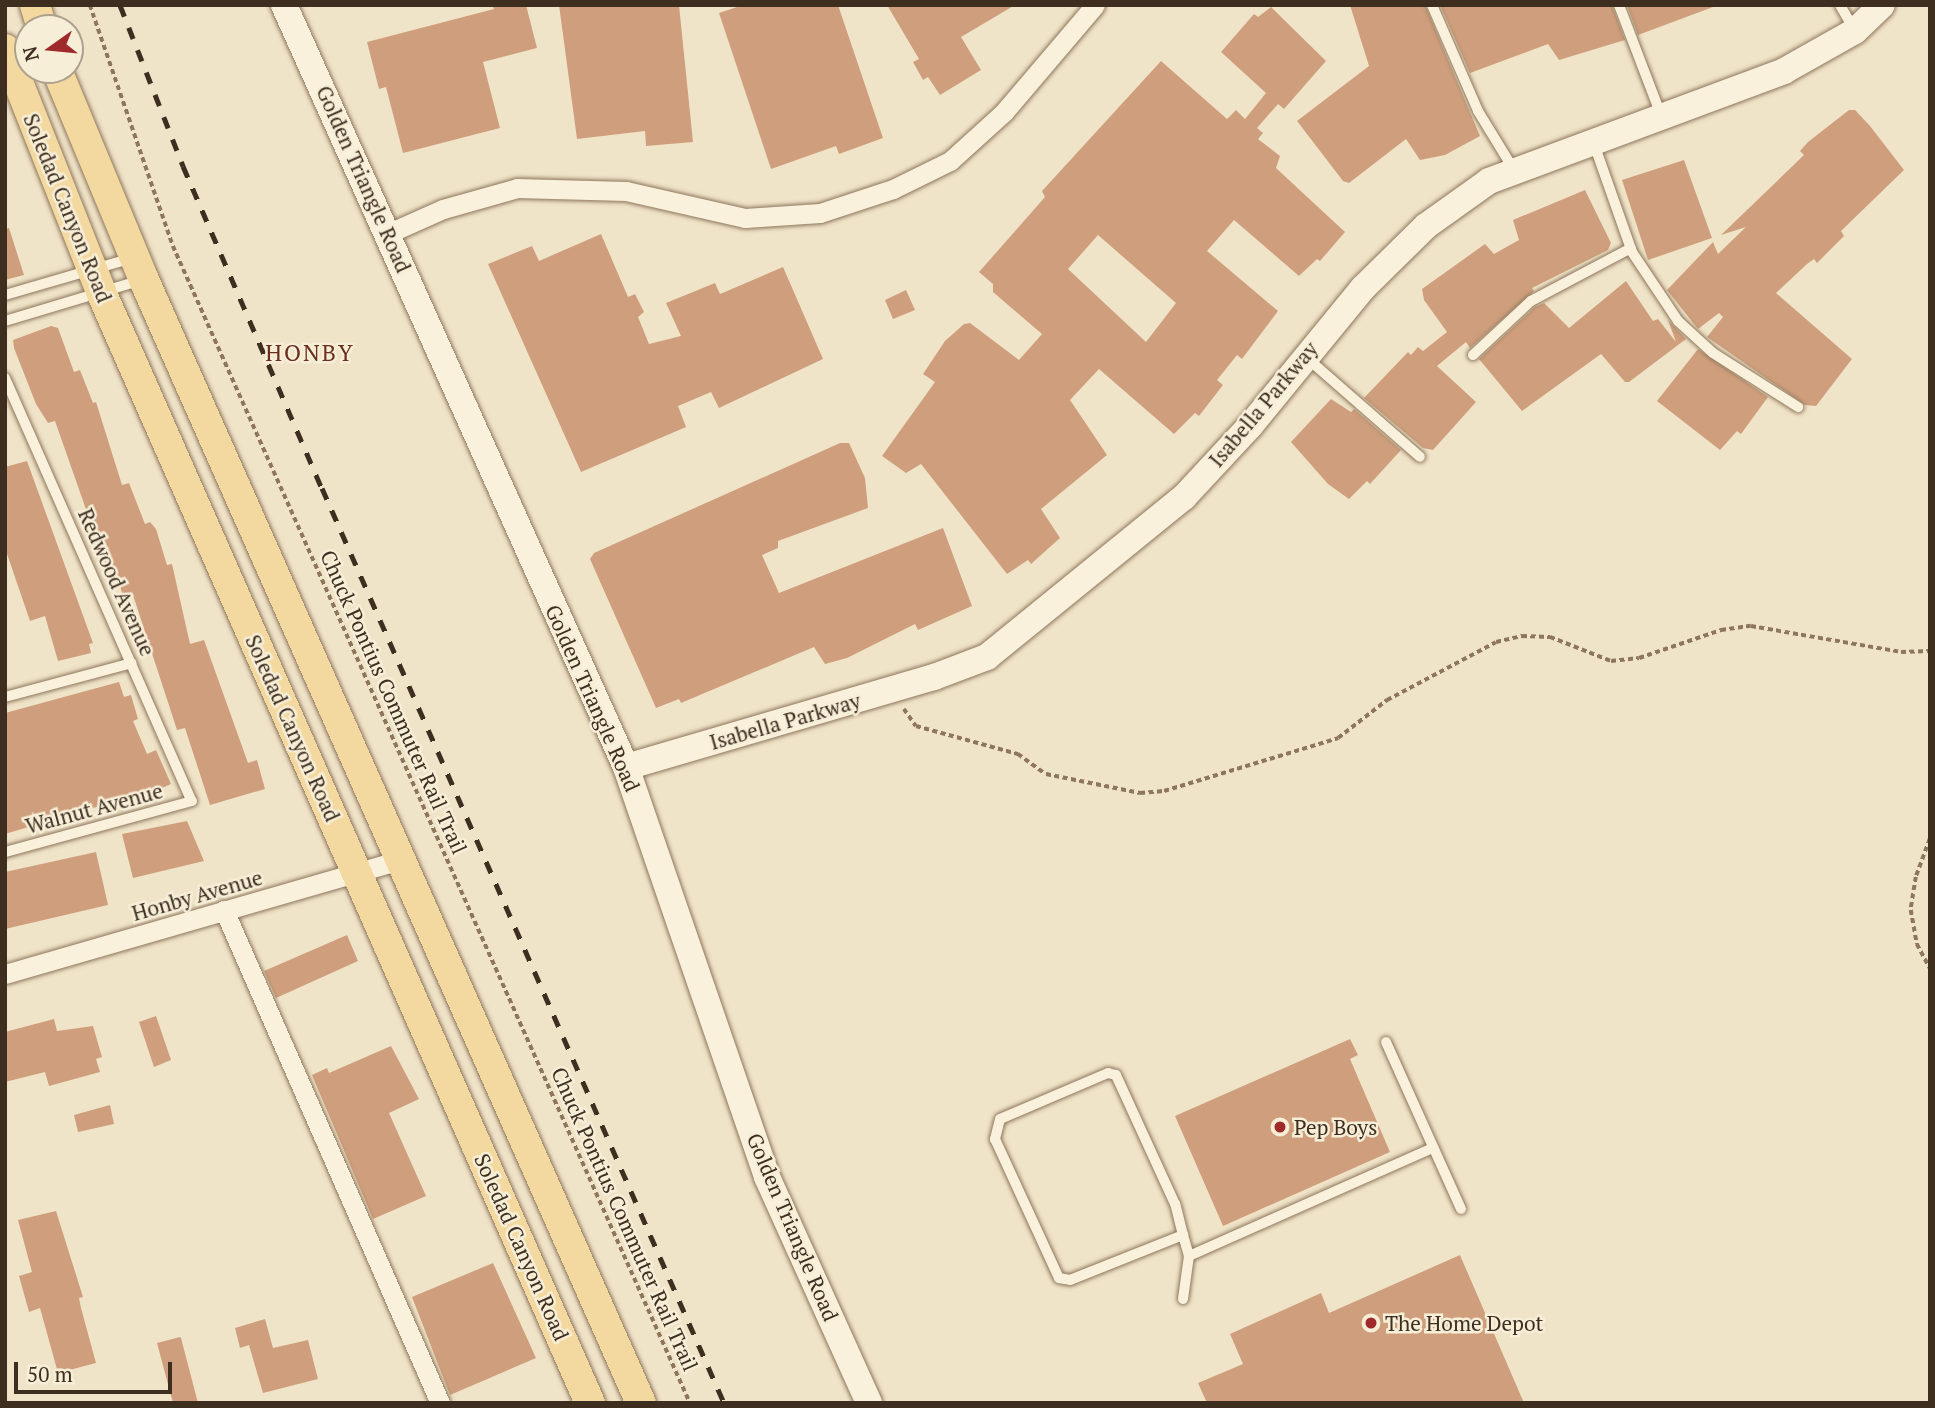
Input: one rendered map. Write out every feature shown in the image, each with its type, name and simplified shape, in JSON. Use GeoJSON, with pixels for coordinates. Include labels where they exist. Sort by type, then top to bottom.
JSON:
{"type":"FeatureCollection","features":[{"type":"Feature","properties":{"kind":"main road","name":"Soledad Canyon Road"},"geometry":{"type":"LineString","coordinates":[[5,49],[97,283],[590,1403]]}},
{"type":"Feature","properties":{"kind":"main road","name":"Soledad Canyon Road"},"geometry":{"type":"LineString","coordinates":[[63,84],[139,269],[641,1403]]}},
{"type":"Feature","properties":{"kind":"street","name":"Golden Triangle Road"},"geometry":{"type":"LineString","coordinates":[[284,5],[389,233],[626,767],[767,1177],[869,1403]]}},
{"type":"Feature","properties":{"kind":"street"},"geometry":{"type":"LineString","coordinates":[[389,233],[443,209],[517,188],[626,191],[745,218],[820,213],[893,189],[950,161],[1004,112],[1095,5]]}},
{"type":"Feature","properties":{"kind":"street","name":"Isabella Parkway"},"geometry":{"type":"LineString","coordinates":[[626,767],[891,690],[987,657],[1184,497],[1250,426],[1304,355],[1363,288],[1426,226],[1489,181],[1592,140],[1784,71],[1855,31],[1882,5]]}},
{"type":"Feature","properties":{"kind":"street","name":"Honby Avenue"},"geometry":{"type":"LineString","coordinates":[[5,974],[401,860]]}},
{"type":"Feature","properties":{"kind":"street"},"geometry":{"type":"LineString","coordinates":[[224,911],[440,1403]]}},
{"type":"Feature","properties":{"kind":"lane"},"geometry":{"type":"LineString","coordinates":[[1432,5],[1478,111],[1515,170]]}},
{"type":"Feature","properties":{"kind":"lane"},"geometry":{"type":"LineString","coordinates":[[1619,5],[1661,115]]}},
{"type":"Feature","properties":{"kind":"lane"},"geometry":{"type":"LineString","coordinates":[[1840,5],[1855,31]]}},
{"type":"Feature","properties":{"kind":"lane"},"geometry":{"type":"LineString","coordinates":[[1592,140],[1631,248],[1678,321],[1713,353],[1798,407]]}},
{"type":"Feature","properties":{"kind":"lane"},"geometry":{"type":"LineString","coordinates":[[1473,355],[1531,301],[1631,248]]}},
{"type":"Feature","properties":{"kind":"lane"},"geometry":{"type":"LineString","coordinates":[[5,321],[97,283],[139,269]]}},
{"type":"Feature","properties":{"kind":"lane"},"geometry":{"type":"LineString","coordinates":[[5,295],[97,283],[139,269]]}},
{"type":"Feature","properties":{"kind":"lane"},"geometry":{"type":"LineString","coordinates":[[1304,355],[1420,457]]}},
{"type":"Feature","properties":{"kind":"lane","name":"Redwood Avenue"},"geometry":{"type":"LineString","coordinates":[[5,378],[192,801]]}},
{"type":"Feature","properties":{"kind":"lane"},"geometry":{"type":"LineString","coordinates":[[5,698],[132,663]]}},
{"type":"Feature","properties":{"kind":"lane","name":"Walnut Avenue"},"geometry":{"type":"LineString","coordinates":[[5,852],[192,801]]}},
{"type":"Feature","properties":{"kind":"lane"},"geometry":{"type":"LineString","coordinates":[[1386,1042],[1461,1209]]}},
{"type":"Feature","properties":{"kind":"lane"},"geometry":{"type":"LineString","coordinates":[[1183,1235],[1070,1280],[1059,1278],[995,1139],[1000,1119],[1108,1073],[1116,1074],[1175,1204],[1189,1256],[1183,1299]]}},
{"type":"Feature","properties":{"kind":"lane"},"geometry":{"type":"LineString","coordinates":[[1189,1256],[1433,1148]]}},
{"type":"Feature","properties":{"kind":"path","name":"Chuck Pontius Commuter Rail Trail"},"geometry":{"type":"LineString","coordinates":[[90,5],[173,246],[690,1403]]}},
{"type":"Feature","properties":{"kind":"path"},"geometry":{"type":"LineString","coordinates":[[891,690],[916,726],[1018,754],[1046,774],[1140,793],[1164,791],[1338,738],[1387,700],[1496,642],[1522,636],[1550,637],[1611,661],[1639,659],[1721,630],[1751,626],[1901,652],[1930,651]]}},
{"type":"Feature","properties":{"kind":"path"},"geometry":{"type":"LineString","coordinates":[[1930,839],[1916,877],[1911,910],[1917,944],[1930,968]]}},
{"type":"Feature","properties":{"kind":"building"},"geometry":{"type":"Polygon","coordinates":[[[492,5],[526,5],[537,48],[483,62],[500,128],[403,153],[386,87],[379,89],[367,42],[494,9],[492,5]]]}},
{"type":"Feature","properties":{"kind":"building"},"geometry":{"type":"Polygon","coordinates":[[[559,5],[679,5],[693,142],[646,146],[645,131],[577,139],[559,5]]]}},
{"type":"Feature","properties":{"kind":"building"},"geometry":{"type":"Polygon","coordinates":[[[743,5],[838,5],[883,138],[839,154],[836,146],[771,169],[719,13],[743,5]]]}},
{"type":"Feature","properties":{"kind":"building"},"geometry":{"type":"Polygon","coordinates":[[[887,5],[1015,5],[961,37],[981,70],[940,95],[928,77],[923,80],[913,62],[919,59],[887,5]]]}},
{"type":"Feature","properties":{"kind":"building"},"geometry":{"type":"Polygon","coordinates":[[[1350,5],[1425,5],[1480,136],[1445,155],[1420,160],[1406,139],[1349,183],[1343,181],[1297,121],[1369,66],[1350,5]]]}},
{"type":"Feature","properties":{"kind":"building"},"geometry":{"type":"Polygon","coordinates":[[[1440,5],[1612,5],[1625,40],[1559,60],[1548,44],[1470,73],[1440,5]]]}},
{"type":"Feature","properties":{"kind":"building"},"geometry":{"type":"Polygon","coordinates":[[[1627,5],[1713,5],[1713,7],[1638,35],[1627,5]]]}},
{"type":"Feature","properties":{"kind":"building"},"geometry":{"type":"Polygon","coordinates":[[[1271,7],[1326,61],[1284,109],[1278,104],[1257,128],[1263,133],[1258,139],[1280,156],[1276,168],[1345,232],[1320,261],[1317,259],[1299,276],[1234,220],[1207,251],[1278,311],[1242,359],[1237,355],[1217,380],[1223,385],[1199,416],[1195,413],[1174,434],[1099,369],[1070,400],[1107,455],[1041,509],[1060,538],[1031,564],[1028,560],[1007,574],[921,464],[906,473],[882,456],[935,382],[923,374],[945,341],[964,324],[970,323],[1019,360],[1042,334],[993,292],[993,284],[979,272],[1045,197],[1042,191],[1161,61],[1227,119],[1236,110],[1245,119],[1266,93],[1221,52],[1254,14],[1258,17],[1271,7]],[[1098,235],[1068,269],[1146,342],[1176,303],[1098,235]]]}},
{"type":"Feature","properties":{"kind":"building"},"geometry":{"type":"Polygon","coordinates":[[[1849,110],[1855,110],[1870,126],[1904,170],[1841,231],[1844,236],[1817,263],[1814,259],[1807,264],[1776,293],[1852,359],[1816,406],[1805,405],[1707,337],[1723,317],[1719,313],[1698,329],[1667,290],[1713,242],[1718,254],[1746,227],[1721,235],[1804,155],[1800,151],[1808,142],[1849,110]]]}},
{"type":"Feature","properties":{"kind":"building"},"geometry":{"type":"Polygon","coordinates":[[[1684,160],[1712,238],[1648,260],[1622,180],[1684,160]]]}},
{"type":"Feature","properties":{"kind":"building"},"geometry":{"type":"Polygon","coordinates":[[[1585,190],[1611,243],[1608,250],[1532,288],[1534,291],[1470,348],[1466,342],[1437,366],[1476,402],[1433,450],[1423,448],[1364,398],[1408,352],[1411,355],[1418,347],[1423,351],[1447,332],[1424,300],[1422,289],[1485,244],[1494,254],[1519,240],[1513,220],[1585,190]]]}},
{"type":"Feature","properties":{"kind":"building"},"geometry":{"type":"Polygon","coordinates":[[[9,228],[24,275],[5,280],[5,229],[9,228]]]}},
{"type":"Feature","properties":{"kind":"building"},"geometry":{"type":"Polygon","coordinates":[[[601,234],[628,297],[635,294],[644,312],[638,317],[649,344],[681,336],[666,303],[715,283],[720,294],[783,267],[823,359],[719,408],[711,392],[678,406],[686,427],[581,472],[488,264],[532,246],[539,261],[601,234]]]}},
{"type":"Feature","properties":{"kind":"building"},"geometry":{"type":"Polygon","coordinates":[[[1626,281],[1653,321],[1658,319],[1676,342],[1668,320],[1686,339],[1629,382],[1625,382],[1601,354],[1522,411],[1479,359],[1535,307],[1544,303],[1569,328],[1626,281]]]}},
{"type":"Feature","properties":{"kind":"building"},"geometry":{"type":"Polygon","coordinates":[[[906,290],[915,310],[893,319],[885,300],[906,290]]]}},
{"type":"Feature","properties":{"kind":"building"},"geometry":{"type":"Polygon","coordinates":[[[51,326],[58,328],[74,372],[80,370],[93,403],[96,402],[122,485],[129,483],[145,524],[150,522],[156,529],[167,565],[172,564],[190,644],[204,640],[248,763],[257,760],[265,789],[210,805],[185,728],[177,730],[133,595],[123,597],[116,570],[108,572],[55,421],[48,423],[36,404],[14,348],[13,340],[51,326]]]}},
{"type":"Feature","properties":{"kind":"building"},"geometry":{"type":"Polygon","coordinates":[[[1698,349],[1768,397],[1741,434],[1737,431],[1720,450],[1657,401],[1698,349]]]}},
{"type":"Feature","properties":{"kind":"building"},"geometry":{"type":"Polygon","coordinates":[[[1331,399],[1351,412],[1354,409],[1401,450],[1370,484],[1367,481],[1349,499],[1328,484],[1291,442],[1331,399]]]}},
{"type":"Feature","properties":{"kind":"building"},"geometry":{"type":"Polygon","coordinates":[[[840,443],[849,443],[865,478],[868,508],[778,541],[778,548],[762,555],[779,593],[943,528],[972,606],[918,630],[915,624],[847,658],[825,664],[814,647],[681,703],[679,699],[656,708],[590,559],[594,553],[840,443]]]}},
{"type":"Feature","properties":{"kind":"building"},"geometry":{"type":"Polygon","coordinates":[[[27,461],[93,643],[89,644],[91,653],[58,661],[45,616],[30,621],[5,548],[5,467],[27,461]]]}},
{"type":"Feature","properties":{"kind":"building"},"geometry":{"type":"Polygon","coordinates":[[[119,682],[124,697],[131,695],[138,719],[133,721],[147,754],[156,750],[171,784],[115,809],[113,802],[5,834],[5,713],[119,682]]]}},
{"type":"Feature","properties":{"kind":"building"},"geometry":{"type":"Polygon","coordinates":[[[187,821],[204,861],[133,878],[122,834],[187,821]]]}},
{"type":"Feature","properties":{"kind":"building"},"geometry":{"type":"Polygon","coordinates":[[[96,852],[108,905],[5,929],[5,872],[96,852]]]}},
{"type":"Feature","properties":{"kind":"building"},"geometry":{"type":"Polygon","coordinates":[[[347,935],[358,961],[276,998],[264,971],[347,935]]]}},
{"type":"Feature","properties":{"kind":"building"},"geometry":{"type":"Polygon","coordinates":[[[156,1016],[171,1060],[154,1067],[139,1022],[156,1016]]]}},
{"type":"Feature","properties":{"kind":"building"},"geometry":{"type":"Polygon","coordinates":[[[54,1019],[57,1031],[93,1026],[102,1057],[96,1059],[100,1072],[49,1086],[45,1072],[5,1082],[5,1032],[54,1019]]]}},
{"type":"Feature","properties":{"kind":"building","name":"Pep Boys"},"geometry":{"type":"Polygon","coordinates":[[[1350,1039],[1358,1055],[1350,1059],[1390,1152],[1223,1226],[1175,1116],[1350,1039]]]}},
{"type":"Feature","properties":{"kind":"building"},"geometry":{"type":"Polygon","coordinates":[[[391,1046],[419,1099],[389,1113],[426,1196],[373,1219],[312,1075],[327,1068],[329,1073],[391,1046]]]}},
{"type":"Feature","properties":{"kind":"building"},"geometry":{"type":"Polygon","coordinates":[[[110,1105],[114,1124],[78,1132],[74,1115],[110,1105]]]}},
{"type":"Feature","properties":{"kind":"building"},"geometry":{"type":"Polygon","coordinates":[[[56,1211],[83,1297],[79,1298],[96,1363],[58,1373],[40,1308],[29,1312],[19,1276],[32,1272],[18,1220],[56,1211]]]}},
{"type":"Feature","properties":{"kind":"building","name":"The Home Depot"},"geometry":{"type":"Polygon","coordinates":[[[1460,1255],[1524,1403],[1207,1403],[1198,1383],[1243,1364],[1230,1334],[1321,1293],[1329,1313],[1460,1255]]]}},
{"type":"Feature","properties":{"kind":"building"},"geometry":{"type":"Polygon","coordinates":[[[493,1263],[536,1358],[450,1395],[412,1297],[493,1263]]]}},
{"type":"Feature","properties":{"kind":"building"},"geometry":{"type":"Polygon","coordinates":[[[265,1319],[273,1348],[308,1340],[318,1379],[263,1393],[249,1345],[240,1348],[235,1328],[265,1319]]]}},
{"type":"Feature","properties":{"kind":"building"},"geometry":{"type":"Polygon","coordinates":[[[180,1337],[198,1403],[173,1403],[157,1343],[180,1337]]]}},
{"type":"Feature","properties":{"kind":"railway"},"geometry":{"type":"LineString","coordinates":[[120,5],[183,166],[322,488],[724,1403]]}},
{"type":"Feature","properties":{"kind":"place","name":"Pep Boys"},"geometry":{"type":"Point","coordinates":[1280,1127]}},
{"type":"Feature","properties":{"kind":"place","name":"The Home Depot"},"geometry":{"type":"Point","coordinates":[1371,1323]}},
{"type":"Feature","properties":{"kind":"district","name":"HONBY"},"geometry":{"type":"Point","coordinates":[310,353]}}]}
